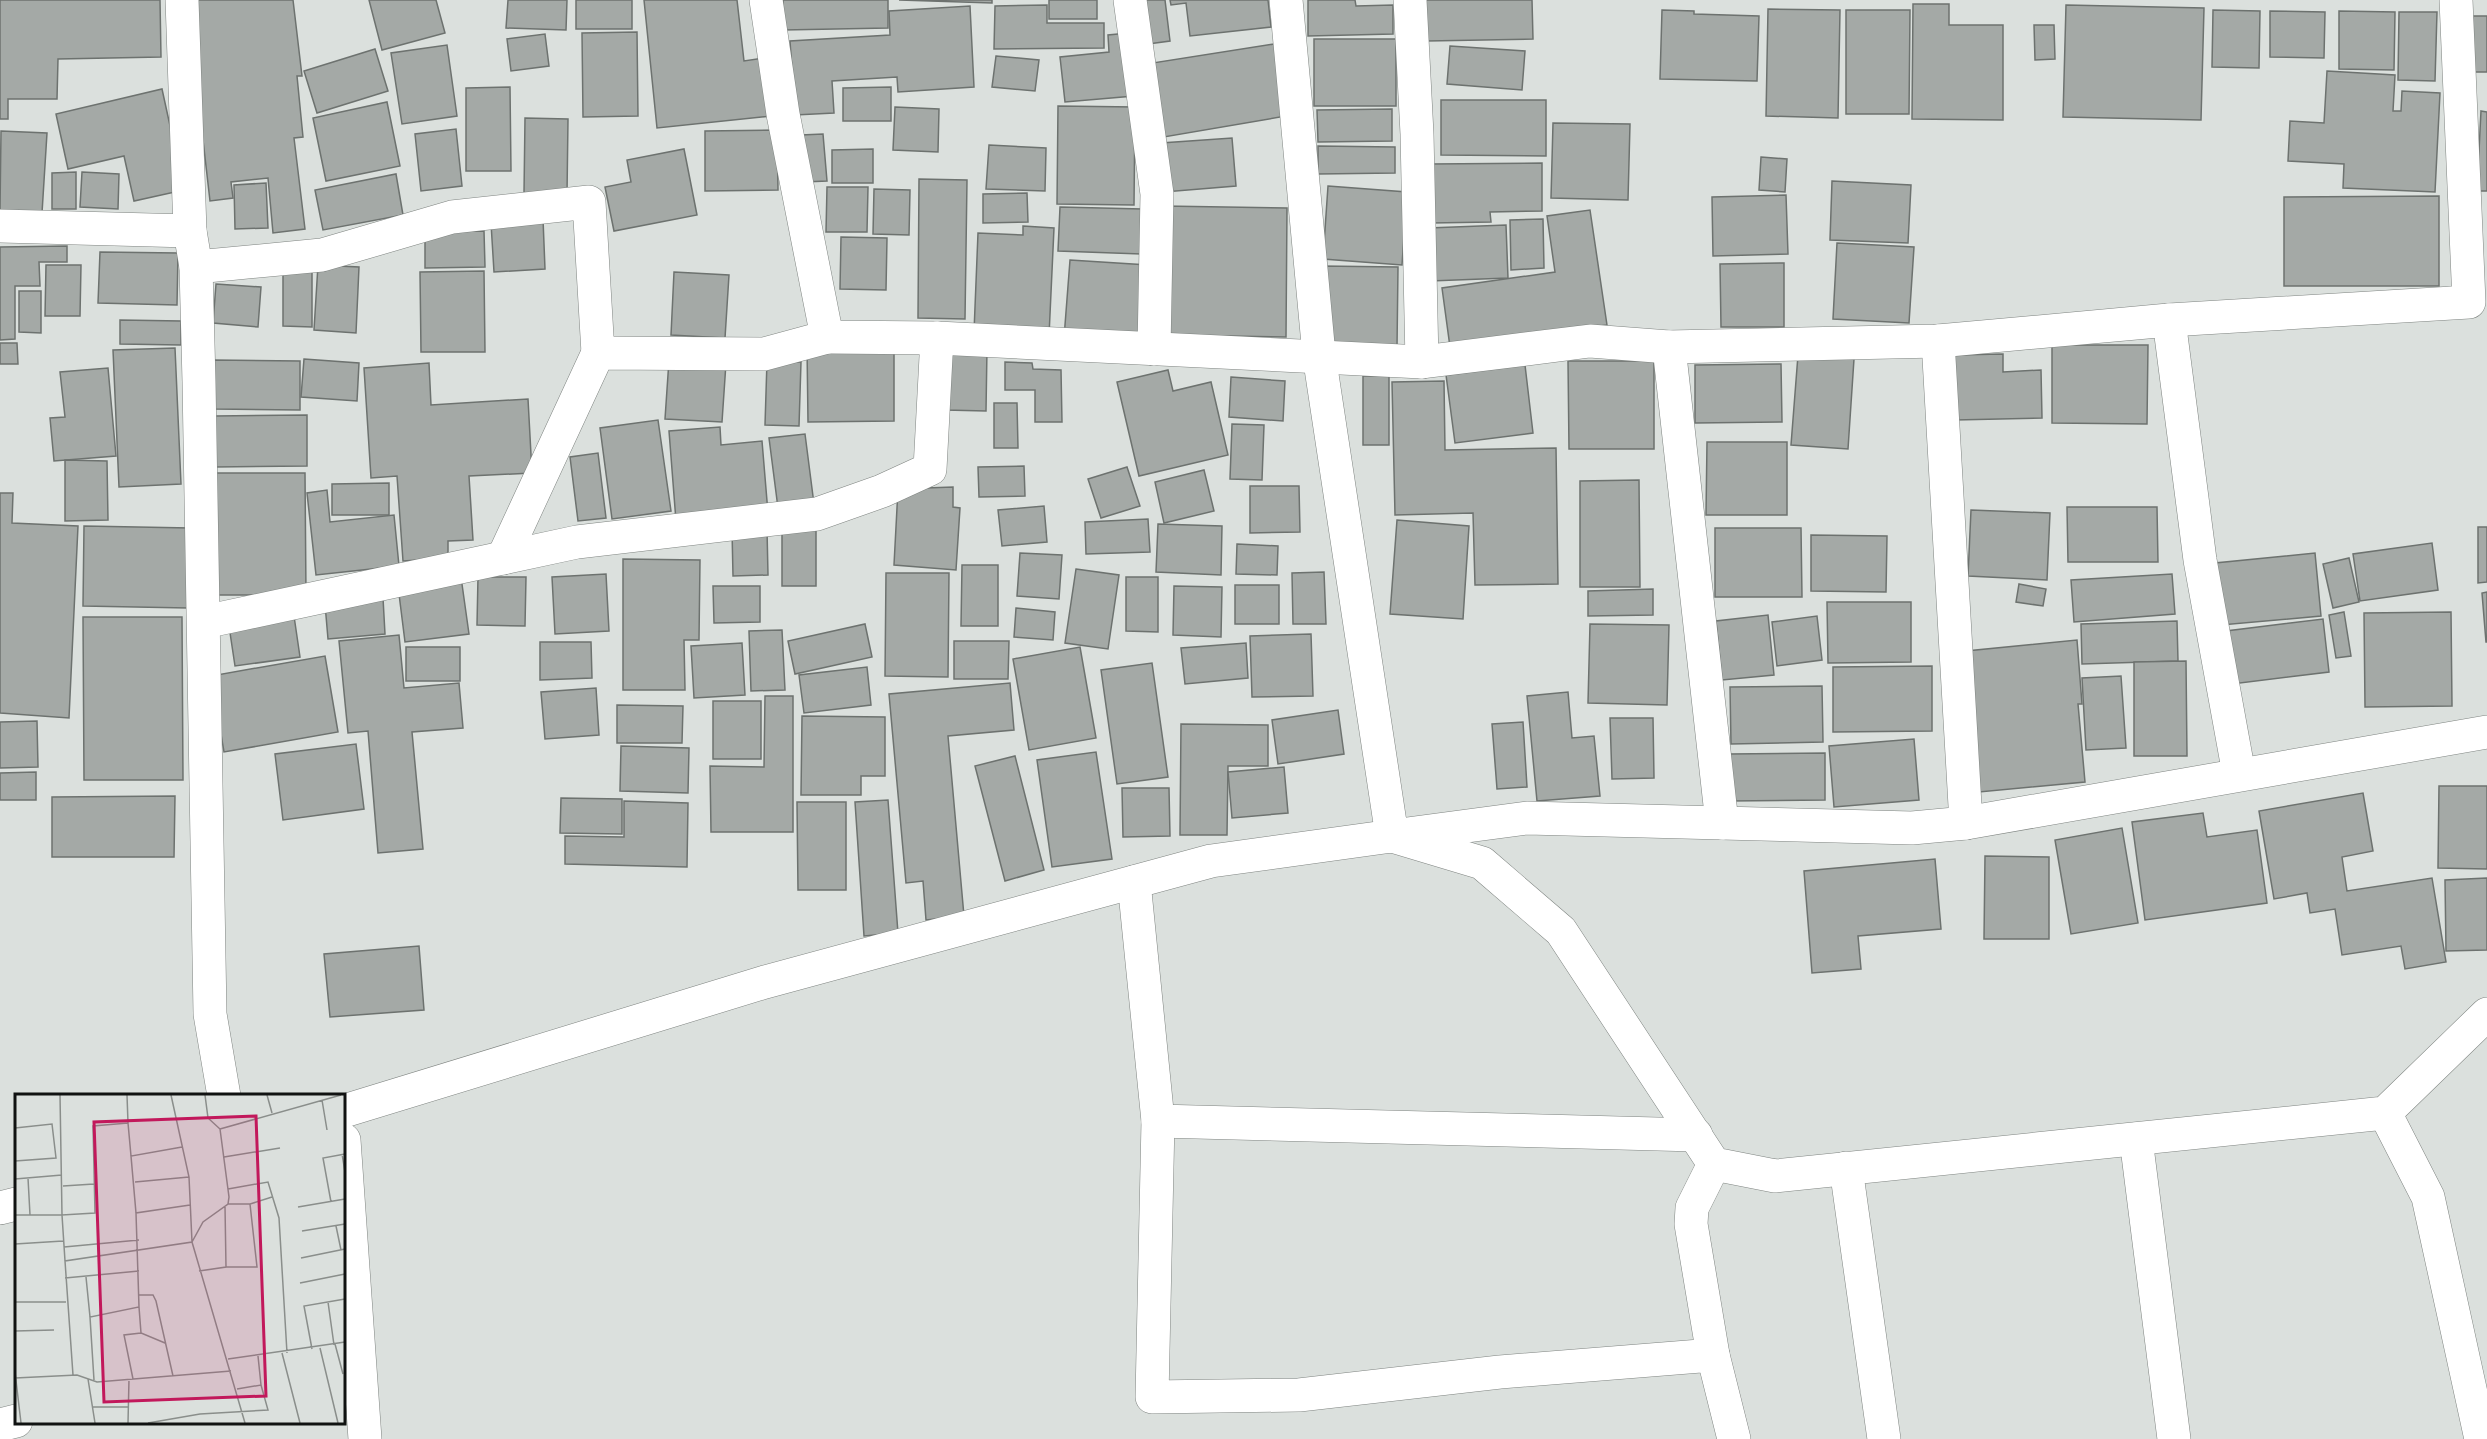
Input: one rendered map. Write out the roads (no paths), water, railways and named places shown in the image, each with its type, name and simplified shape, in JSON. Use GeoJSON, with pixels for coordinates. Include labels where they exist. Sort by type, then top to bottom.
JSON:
{"type":"FeatureCollection","features":[{"type":"Feature","properties":{"kind":"street"},"geometry":{"type":"LineString","coordinates":[[182,0],[190,231],[196,267],[210,1014],[224,1094]]}},
{"type":"Feature","properties":{"kind":"street"},"geometry":{"type":"LineString","coordinates":[[766,0],[783,114],[827,337]]}},
{"type":"Feature","properties":{"kind":"street"},"geometry":{"type":"LineString","coordinates":[[1131,0],[1157,194],[1154,349]]}},
{"type":"Feature","properties":{"kind":"street"},"geometry":{"type":"LineString","coordinates":[[1286,0],[1319,356],[1392,836]]}},
{"type":"Feature","properties":{"kind":"street"},"geometry":{"type":"LineString","coordinates":[[1410,0],[1417,134],[1422,362]]}},
{"type":"Feature","properties":{"kind":"street"},"geometry":{"type":"LineString","coordinates":[[598,353],[764,354],[827,337],[937,338],[1422,362],[1590,341],[1669,347],[1938,341],[2169,320],[2478,302],[2456,0]]}},
{"type":"Feature","properties":{"kind":"street"},"geometry":{"type":"LineString","coordinates":[[196,267],[322,255],[452,218],[589,202],[598,353],[503,558]]}},
{"type":"Feature","properties":{"kind":"street"},"geometry":{"type":"LineString","coordinates":[[0,226],[190,231]]}},
{"type":"Feature","properties":{"kind":"street"},"geometry":{"type":"LineString","coordinates":[[2169,320],[2200,560],[2239,774]]}},
{"type":"Feature","properties":{"kind":"street"},"geometry":{"type":"LineString","coordinates":[[204,622],[577,542],[817,514],[882,491],[930,470],[937,338]]}},
{"type":"Feature","properties":{"kind":"street"},"geometry":{"type":"LineString","coordinates":[[1938,341],[1966,823]]}},
{"type":"Feature","properties":{"kind":"street"},"geometry":{"type":"LineString","coordinates":[[1669,347],[1722,823]]}},
{"type":"Feature","properties":{"kind":"street"},"geometry":{"type":"LineString","coordinates":[[345,1111],[765,982],[1211,861],[1527,818],[1912,828],[1966,823],[2487,732]]}},
{"type":"Feature","properties":{"kind":"street"},"geometry":{"type":"LineString","coordinates":[[1392,836],[1482,862],[1561,931],[1714,1164],[1776,1176],[2385,1113],[2487,1014]]}},
{"type":"Feature","properties":{"kind":"street"},"geometry":{"type":"LineString","coordinates":[[1134,882],[1158,1121],[1152,1397],[1299,1395],[1500,1372],[1713,1355]]}},
{"type":"Feature","properties":{"kind":"street"},"geometry":{"type":"LineString","coordinates":[[2385,1113],[2428,1197],[2481,1439]]}},
{"type":"Feature","properties":{"kind":"street"},"geometry":{"type":"LineString","coordinates":[[1158,1121],[1696,1136]]}},
{"type":"Feature","properties":{"kind":"street"},"geometry":{"type":"LineString","coordinates":[[2136,1139],[2174,1439]]}},
{"type":"Feature","properties":{"kind":"street"},"geometry":{"type":"LineString","coordinates":[[1714,1164],[1692,1208],[1691,1224],[1713,1355],[1734,1439]]}},
{"type":"Feature","properties":{"kind":"street"},"geometry":{"type":"LineString","coordinates":[[1846,1168],[1884,1439]]}},
{"type":"Feature","properties":{"kind":"street"},"geometry":{"type":"LineString","coordinates":[[345,1171],[352,1387],[365,1439]]}},
{"type":"Feature","properties":{"kind":"street"},"geometry":{"type":"LineString","coordinates":[[0,1208],[15,1204]]}},
{"type":"Feature","properties":{"kind":"street"},"geometry":{"type":"LineString","coordinates":[[0,1425],[15,1421]]}}]}
